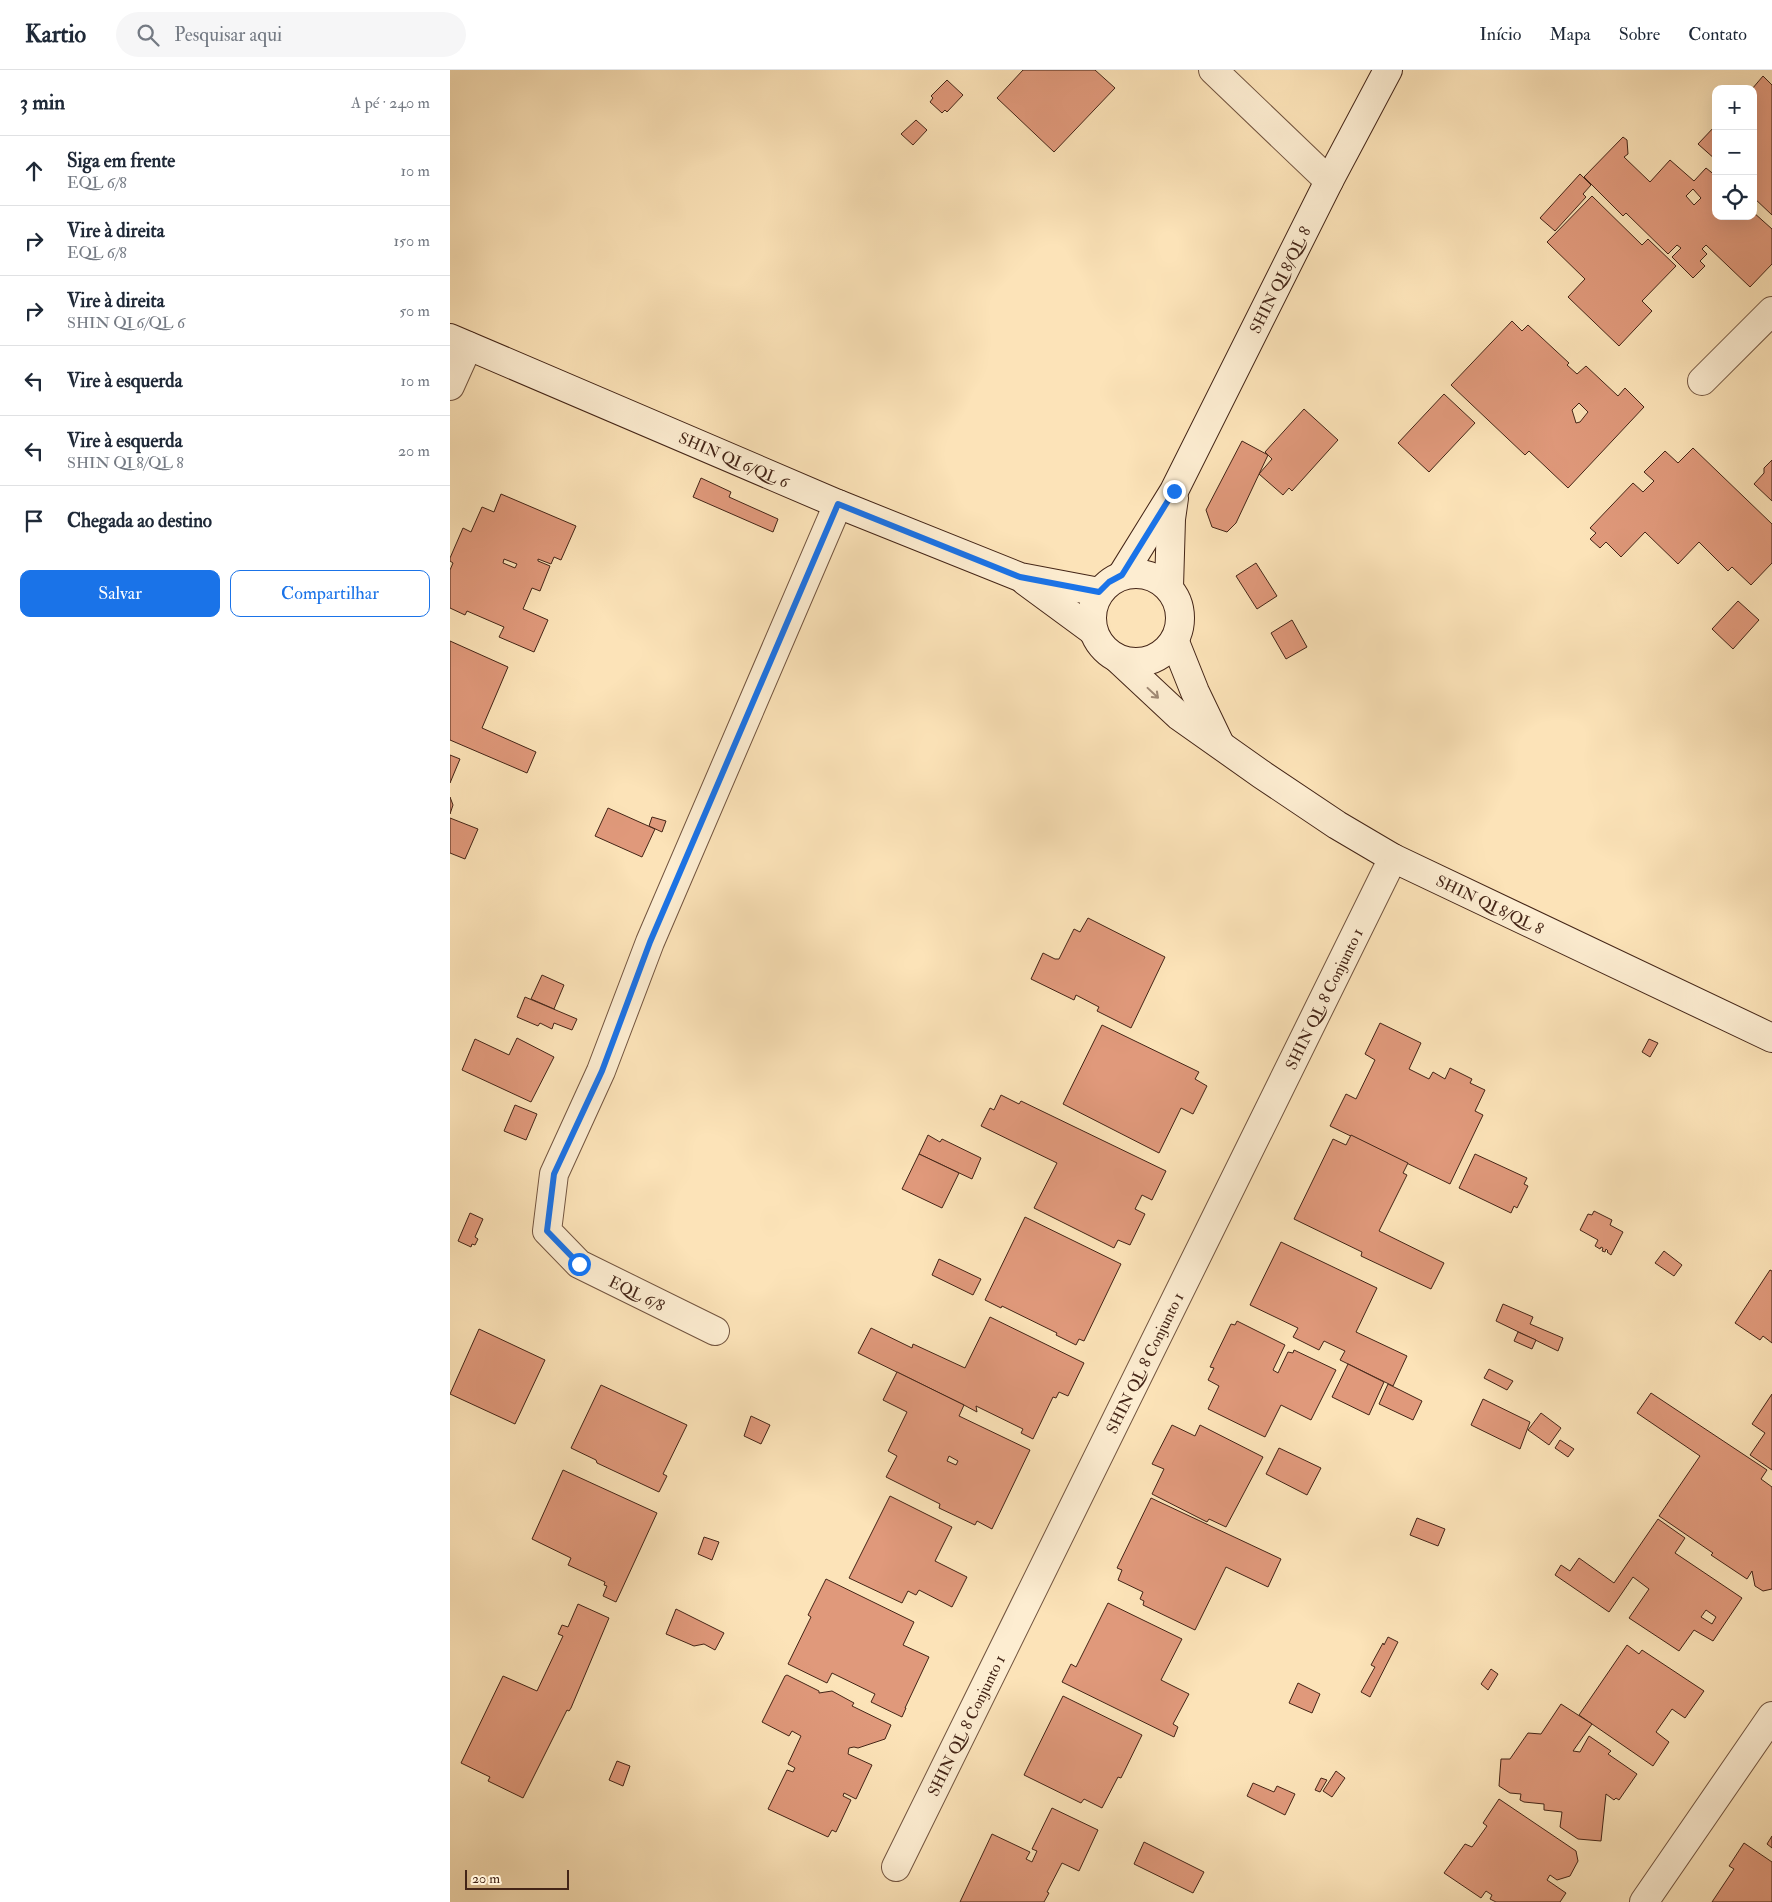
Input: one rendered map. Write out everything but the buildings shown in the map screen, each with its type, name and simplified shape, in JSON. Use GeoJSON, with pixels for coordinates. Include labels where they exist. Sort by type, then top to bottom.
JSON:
{"type":"FeatureCollection","features":[{"type":"Feature","properties":{"kind":"street"},"geometry":{"type":"LineString","coordinates":[[1213,70],[1329,181]]}},
{"type":"Feature","properties":{"kind":"street","name":"SHIN QI 8/QL 8"},"geometry":{"type":"LineString","coordinates":[[1122,575],[1174,491],[1329,181],[1388,70]]}},
{"type":"Feature","properties":{"kind":"street"},"geometry":{"type":"LineString","coordinates":[[1702,381],[1772,311]]}},
{"type":"Feature","properties":{"kind":"street"},"geometry":{"type":"LineString","coordinates":[[450,386],[459,342]]}},
{"type":"Feature","properties":{"kind":"street","name":"SHIN QI 6/QL 6"},"geometry":{"type":"LineString","coordinates":[[459,342],[838,504],[1020,577],[1099,592]]}},
{"type":"Feature","properties":{"kind":"street","name":"SHIN QI 8/QL 8"},"geometry":{"type":"LineString","coordinates":[[1169,587],[1171,519],[1174,491]]}},
{"type":"Feature","properties":{"kind":"street","name":"EQL 6/8"},"geometry":{"type":"LineString","coordinates":[[715,1330],[579,1264],[547,1231],[554,1174],[602,1071],[650,942],[838,504]]}},
{"type":"Feature","properties":{"kind":"street"},"geometry":{"type":"LineString","coordinates":[[1147,574],[1169,587],[1179,604],[1182,623],[1175,642],[1159,657],[1139,663],[1118,659],[1102,648],[1093,631],[1092,611],[1099,592],[1109,582],[1122,575],[1147,574]]}},
{"type":"Feature","properties":{"kind":"street","name":"SHIN QI 6/QL 6"},"geometry":{"type":"LineString","coordinates":[[1020,577],[1093,631]]}},
{"type":"Feature","properties":{"kind":"street"},"geometry":{"type":"LineString","coordinates":[[1175,642],[1195,692],[1221,746]]}},
{"type":"Feature","properties":{"kind":"street","name":"SHIN QI 8/QL 8"},"geometry":{"type":"LineString","coordinates":[[1118,659],[1179,716],[1337,825],[1393,858],[1772,1038]]}},
{"type":"Feature","properties":{"kind":"street","name":"SHIN QL 8 Conjunto 1"},"geometry":{"type":"LineString","coordinates":[[896,1867],[1393,858]]}},
{"type":"Feature","properties":{"kind":"street"},"geometry":{"type":"LineString","coordinates":[[1644,1902],[1772,1716]]}},
{"type":"Feature","properties":{"kind":"route"},"geometry":{"type":"LineString","coordinates":[[579,1264],[547,1231],[554,1174],[602,1071],[650,942],[838,504],[1020,577],[1099,592],[1109,582],[1122,575],[1174,491]]}}]}
